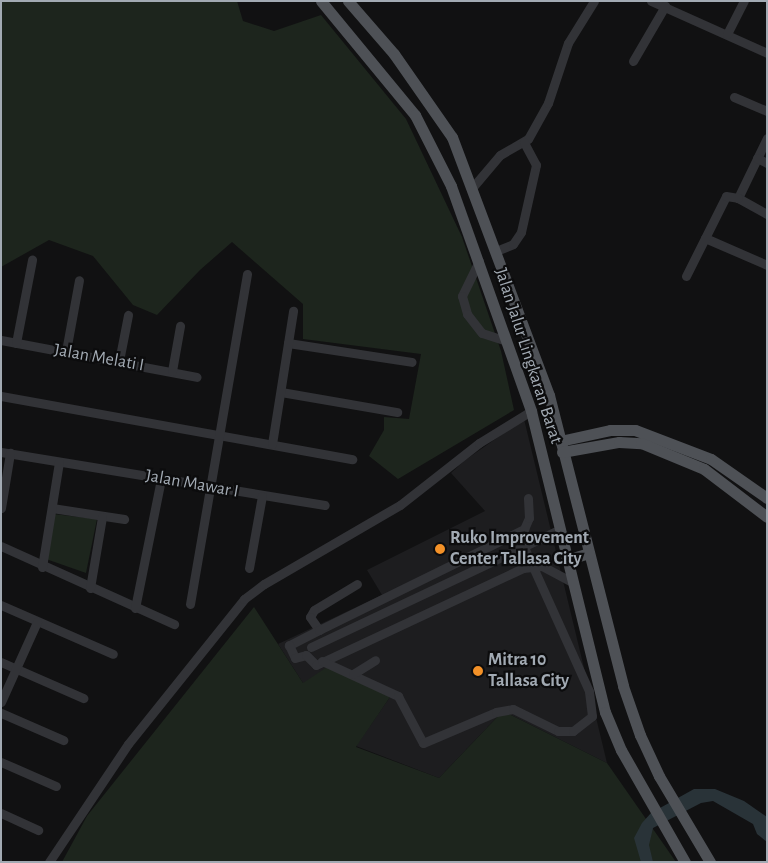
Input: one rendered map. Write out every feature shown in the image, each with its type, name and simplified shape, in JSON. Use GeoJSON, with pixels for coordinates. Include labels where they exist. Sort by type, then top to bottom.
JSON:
{"type":"FeatureCollection","features":[{"type":"Feature","properties":{"kind":"main road","name":"Jalan Jalur Lingkaran Barat"},"geometry":{"type":"LineString","coordinates":[[321,1],[419,122],[451,186],[508,341],[531,411],[566,560],[605,712],[642,789],[685,862]]}},
{"type":"Feature","properties":{"kind":"main road","name":"Jalan Jalur Lingkaran Barat"},"geometry":{"type":"LineString","coordinates":[[347,1],[394,54],[432,105],[452,137],[549,394],[623,686],[640,735],[659,776],[710,862]]}},
{"type":"Feature","properties":{"kind":"main road"},"geometry":{"type":"LineString","coordinates":[[332,13],[347,1]]}},
{"type":"Feature","properties":{"kind":"main road"},"geometry":{"type":"LineString","coordinates":[[561,447],[610,430],[634,430],[711,459],[767,498]]}},
{"type":"Feature","properties":{"kind":"main road"},"geometry":{"type":"LineString","coordinates":[[561,447],[619,442],[641,443],[704,469],[767,517]]}},
{"type":"Feature","properties":{"kind":"main road"},"geometry":{"type":"LineString","coordinates":[[566,560],[589,554]]}},
{"type":"Feature","properties":{"kind":"street"},"geometry":{"type":"LineString","coordinates":[[472,188],[500,155],[524,142],[548,103],[568,43],[594,1]]}},
{"type":"Feature","properties":{"kind":"street"},"geometry":{"type":"LineString","coordinates":[[651,1],[767,53]]}},
{"type":"Feature","properties":{"kind":"street"},"geometry":{"type":"LineString","coordinates":[[727,34],[744,1]]}},
{"type":"Feature","properties":{"kind":"street"},"geometry":{"type":"LineString","coordinates":[[633,61],[665,6]]}},
{"type":"Feature","properties":{"kind":"street"},"geometry":{"type":"LineString","coordinates":[[734,97],[767,111]]}},
{"type":"Feature","properties":{"kind":"street"},"geometry":{"type":"LineString","coordinates":[[738,198],[767,138]]}},
{"type":"Feature","properties":{"kind":"street"},"geometry":{"type":"LineString","coordinates":[[496,251],[513,244],[521,232],[536,165],[524,142]]}},
{"type":"Feature","properties":{"kind":"street"},"geometry":{"type":"LineString","coordinates":[[757,158],[767,163]]}},
{"type":"Feature","properties":{"kind":"street"},"geometry":{"type":"LineString","coordinates":[[686,276],[726,196],[738,198],[767,214]]}},
{"type":"Feature","properties":{"kind":"street"},"geometry":{"type":"LineString","coordinates":[[705,238],[767,265]]}},
{"type":"Feature","properties":{"kind":"street"},"geometry":{"type":"LineString","coordinates":[[16,343],[32,260]]}},
{"type":"Feature","properties":{"kind":"street"},"geometry":{"type":"LineString","coordinates":[[479,260],[462,296],[467,314],[482,333],[508,341]]}},
{"type":"Feature","properties":{"kind":"street"},"geometry":{"type":"LineString","coordinates":[[190,604],[247,274]]}},
{"type":"Feature","properties":{"kind":"street"},"geometry":{"type":"LineString","coordinates":[[66,351],[79,280]]}},
{"type":"Feature","properties":{"kind":"street"},"geometry":{"type":"LineString","coordinates":[[272,444],[293,311]]}},
{"type":"Feature","properties":{"kind":"street"},"geometry":{"type":"LineString","coordinates":[[119,361],[128,315]]}},
{"type":"Feature","properties":{"kind":"street"},"geometry":{"type":"LineString","coordinates":[[172,371],[180,326]]}},
{"type":"Feature","properties":{"kind":"street","name":"Jalan Melati I"},"geometry":{"type":"LineString","coordinates":[[1,340],[196,377]]}},
{"type":"Feature","properties":{"kind":"street"},"geometry":{"type":"LineString","coordinates":[[288,343],[412,362]]}},
{"type":"Feature","properties":{"kind":"street"},"geometry":{"type":"LineString","coordinates":[[281,392],[397,412]]}},
{"type":"Feature","properties":{"kind":"street"},"geometry":{"type":"LineString","coordinates":[[1,396],[352,459]]}},
{"type":"Feature","properties":{"kind":"street"},"geometry":{"type":"LineString","coordinates":[[49,862],[128,744],[244,599],[264,584],[400,505],[479,443],[531,411]]}},
{"type":"Feature","properties":{"kind":"street"},"geometry":{"type":"LineString","coordinates":[[1,508],[6,452]]}},
{"type":"Feature","properties":{"kind":"street","name":"Jalan Mawar I"},"geometry":{"type":"LineString","coordinates":[[6,452],[325,505]]}},
{"type":"Feature","properties":{"kind":"street"},"geometry":{"type":"LineString","coordinates":[[42,567],[60,462]]}},
{"type":"Feature","properties":{"kind":"street"},"geometry":{"type":"LineString","coordinates":[[135,608],[161,479]]}},
{"type":"Feature","properties":{"kind":"street"},"geometry":{"type":"LineString","coordinates":[[249,568],[262,496]]}},
{"type":"Feature","properties":{"kind":"street"},"geometry":{"type":"LineString","coordinates":[[528,498],[529,518],[524,529],[292,642],[289,650],[295,658],[559,530]]}},
{"type":"Feature","properties":{"kind":"street"},"geometry":{"type":"LineString","coordinates":[[52,508],[124,520]]}},
{"type":"Feature","properties":{"kind":"street"},"geometry":{"type":"LineString","coordinates":[[90,588],[102,517]]}},
{"type":"Feature","properties":{"kind":"street"},"geometry":{"type":"LineString","coordinates":[[1,546],[42,567],[174,624]]}},
{"type":"Feature","properties":{"kind":"street"},"geometry":{"type":"LineString","coordinates":[[322,661],[398,696],[424,743],[506,709],[520,710],[566,732],[589,721],[593,709],[588,691],[524,546]]}},
{"type":"Feature","properties":{"kind":"street"},"geometry":{"type":"LineString","coordinates":[[476,552],[482,567]]}},
{"type":"Feature","properties":{"kind":"street"},"geometry":{"type":"LineString","coordinates":[[306,636],[312,664],[533,566],[553,569],[572,582]]}},
{"type":"Feature","properties":{"kind":"street"},"geometry":{"type":"LineString","coordinates":[[436,573],[442,586]]}},
{"type":"Feature","properties":{"kind":"street"},"geometry":{"type":"LineString","coordinates":[[319,630],[310,617],[314,610],[358,584]]}},
{"type":"Feature","properties":{"kind":"street"},"geometry":{"type":"LineString","coordinates":[[397,592],[403,605]]}},
{"type":"Feature","properties":{"kind":"street"},"geometry":{"type":"LineString","coordinates":[[1,605],[113,654]]}},
{"type":"Feature","properties":{"kind":"street"},"geometry":{"type":"LineString","coordinates":[[354,613],[360,626]]}},
{"type":"Feature","properties":{"kind":"street"},"geometry":{"type":"LineString","coordinates":[[1,702],[37,622]]}},
{"type":"Feature","properties":{"kind":"street"},"geometry":{"type":"LineString","coordinates":[[353,674],[375,660]]}},
{"type":"Feature","properties":{"kind":"street"},"geometry":{"type":"LineString","coordinates":[[1,662],[83,698]]}},
{"type":"Feature","properties":{"kind":"street"},"geometry":{"type":"LineString","coordinates":[[1,713],[63,740]]}},
{"type":"Feature","properties":{"kind":"street"},"geometry":{"type":"LineString","coordinates":[[1,762],[56,786]]}},
{"type":"Feature","properties":{"kind":"street"},"geometry":{"type":"LineString","coordinates":[[1,813],[38,830]]}},
{"type":"Feature","properties":{"kind":"shaded area"},"geometry":{"type":"Polygon","coordinates":[[[1,1],[237,1],[243,21],[274,31],[321,15],[406,119],[462,237],[501,351],[514,410],[398,479],[369,456],[384,430],[384,417],[409,419],[421,354],[303,339],[303,304],[232,242],[200,270],[157,315],[133,305],[93,256],[49,240],[1,267],[1,1]]]}},
{"type":"Feature","properties":{"kind":"shaded area"},"geometry":{"type":"Polygon","coordinates":[[[524,419],[607,763],[503,711],[439,778],[356,746],[390,697],[303,683],[278,644],[382,595],[367,570],[485,511],[451,473],[464,461],[524,419]]]}},
{"type":"Feature","properties":{"kind":"shaded area"},"geometry":{"type":"Polygon","coordinates":[[[53,514],[97,519],[86,573],[46,559],[53,514]]]}},
{"type":"Feature","properties":{"kind":"shaded area"},"geometry":{"type":"Polygon","coordinates":[[[254,607],[303,683],[327,667],[390,697],[356,747],[439,778],[503,711],[607,763],[676,862],[62,862],[87,816],[254,607]]]}},
{"type":"Feature","properties":{"kind":"shaded area"},"geometry":{"type":"Polygon","coordinates":[[[694,789],[715,789],[744,801],[767,817],[767,842],[757,834],[753,824],[713,801],[701,803],[653,828],[649,845],[653,862],[641,862],[634,838],[642,823],[651,813],[694,789]]]}},
{"type":"Feature","properties":{"kind":"place","name":"Ruko Improvement Center Tallasa City"},"geometry":{"type":"Point","coordinates":[440,549]}},
{"type":"Feature","properties":{"kind":"place","name":"Mitra 10 Tallasa City"},"geometry":{"type":"Point","coordinates":[478,671]}}]}
